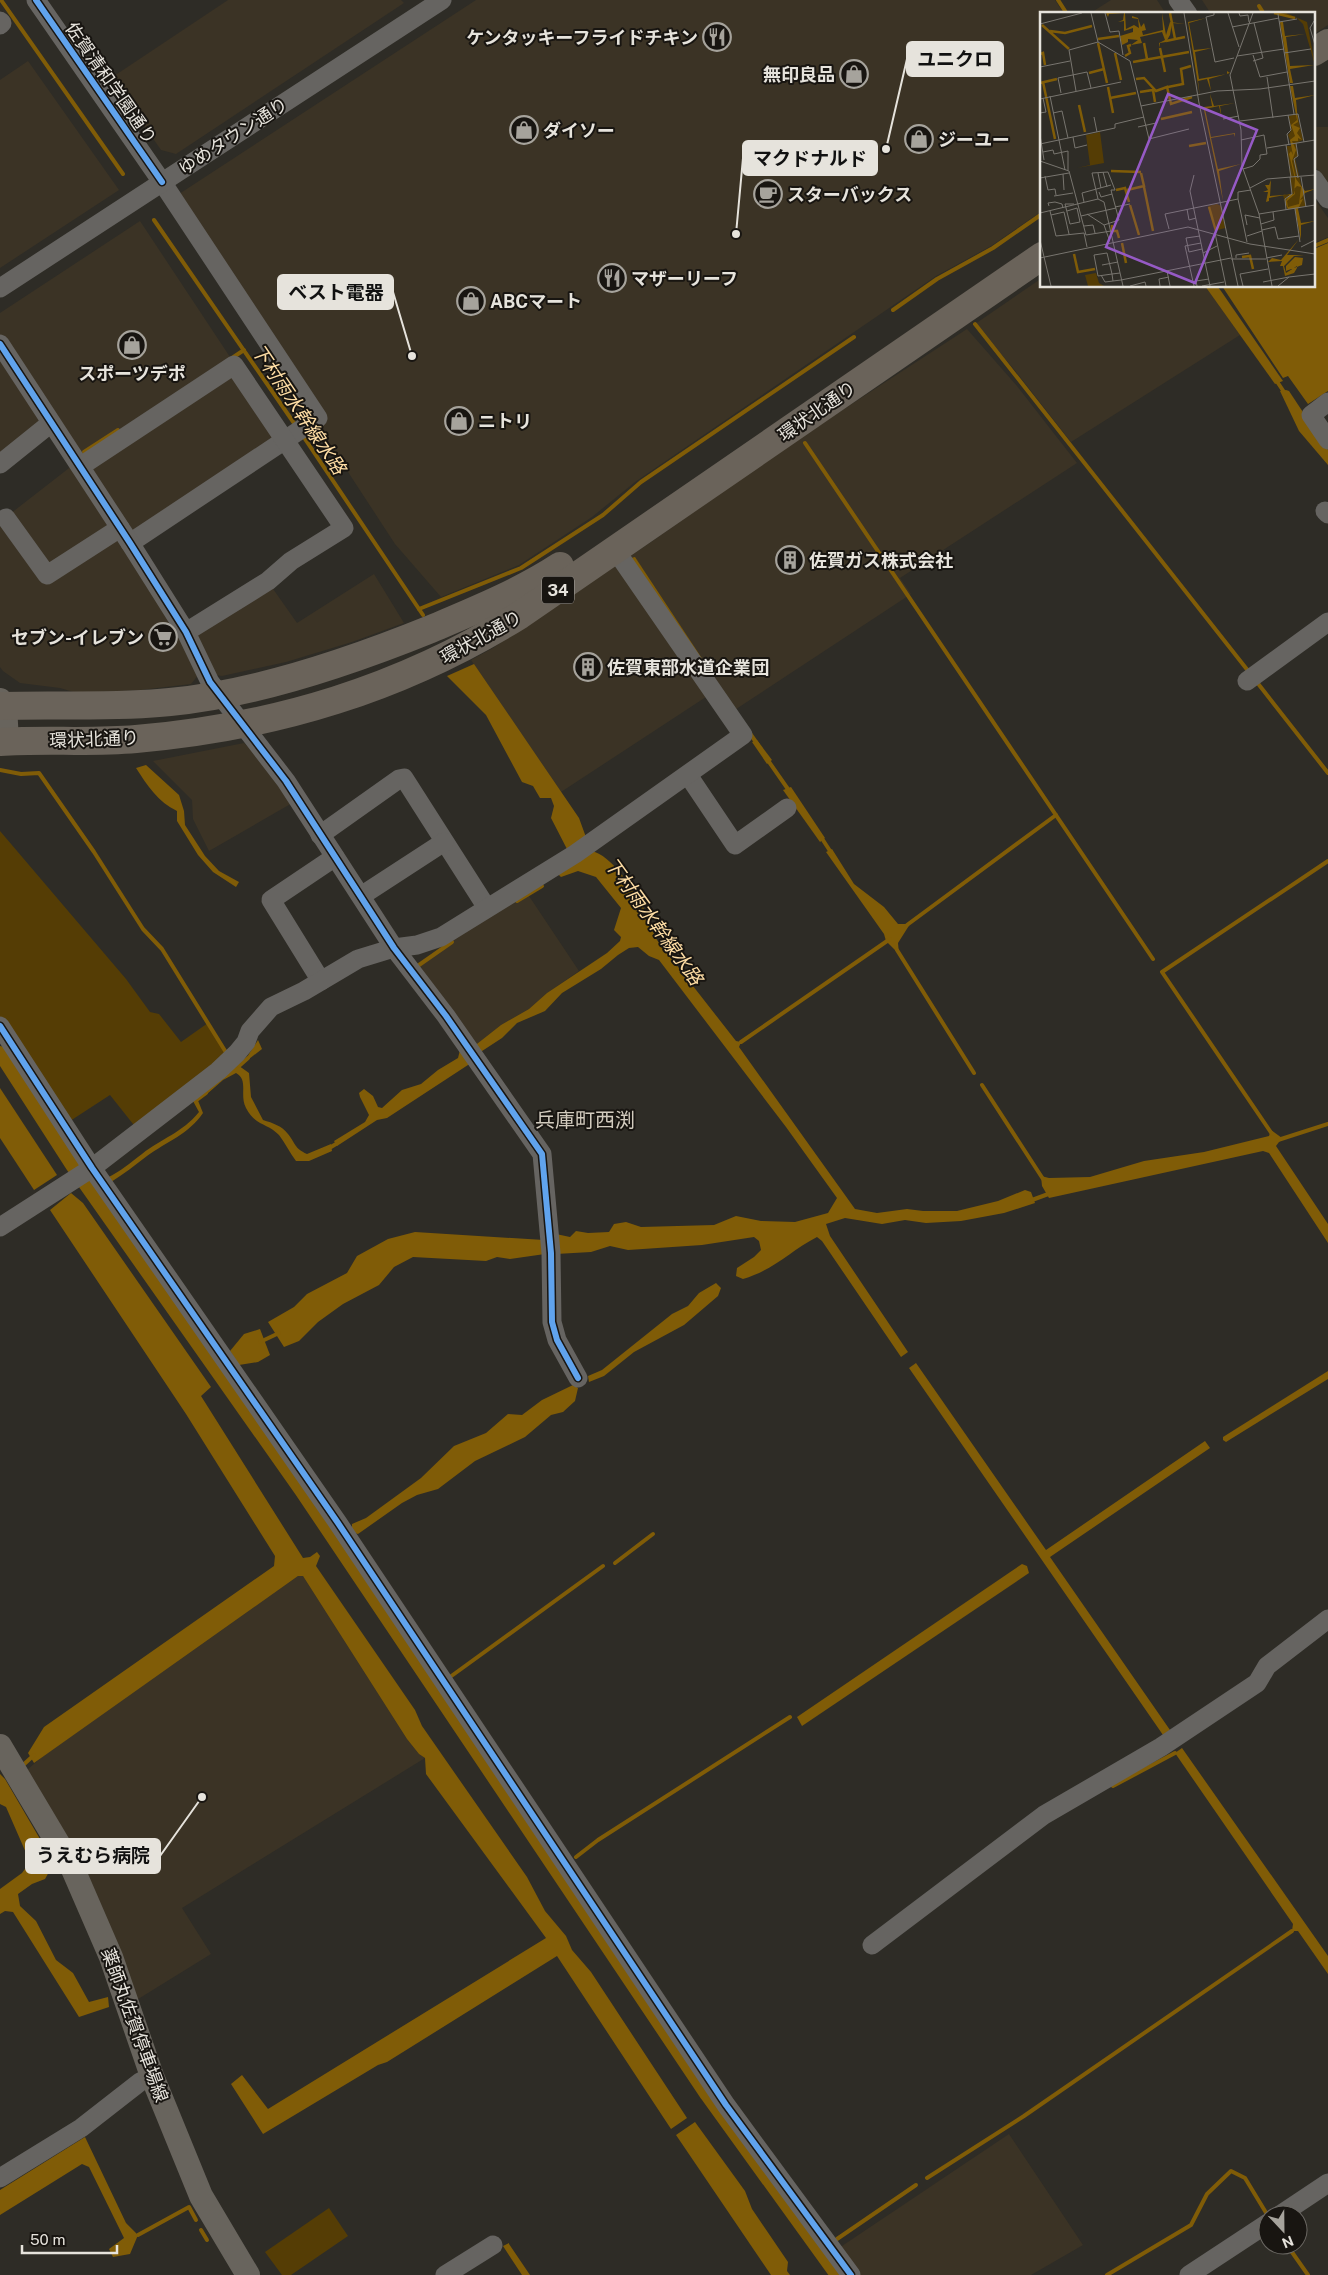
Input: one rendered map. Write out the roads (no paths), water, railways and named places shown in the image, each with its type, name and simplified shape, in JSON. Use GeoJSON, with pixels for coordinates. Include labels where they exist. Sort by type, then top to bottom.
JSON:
{"type":"FeatureCollection","features":[{"type":"Feature","properties":{"kind":"highway"},"geometry":{"type":"LineString","coordinates":[[1316,51],[1328,43]]}},
{"type":"Feature","properties":{"kind":"highway"},"geometry":{"type":"LineString","coordinates":[[1316,69],[1328,61]]}},
{"type":"Feature","properties":{"kind":"highway","name":"環状北通り"},"geometry":{"type":"LineString","coordinates":[[2,721],[170,702],[220,694],[337,664],[386,647],[530,586],[613,532],[892,336],[1040,239]]}},
{"type":"Feature","properties":{"kind":"highway","name":"環状北通り"},"geometry":{"type":"LineString","coordinates":[[2,721],[135,739],[244,724],[346,699],[382,686],[441,660],[476,643],[513,620],[616,551],[1040,257]]}},
{"type":"Feature","properties":{"kind":"main road","name":"薬師丸佐賀停車場線"},"geometry":{"type":"LineString","coordinates":[[10,1761],[72,1867],[111,1957],[152,2076],[201,2196],[248,2275]]}},
{"type":"Feature","properties":{"kind":"street","name":"佐賀清和学園通り"},"geometry":{"type":"LineString","coordinates":[[36,0],[162,182],[318,418],[288,439]]}},
{"type":"Feature","properties":{"kind":"street","name":"ゆめタウン通り"},"geometry":{"type":"LineString","coordinates":[[0,288],[162,182],[419,6],[442,0]]}},
{"type":"Feature","properties":{"kind":"street"},"geometry":{"type":"LineString","coordinates":[[1178,0],[1187,12]]}},
{"type":"Feature","properties":{"kind":"street"},"geometry":{"type":"LineString","coordinates":[[0,21],[2,24],[0,25]]}},
{"type":"Feature","properties":{"kind":"street"},"geometry":{"type":"LineString","coordinates":[[0,344],[51,423],[86,463],[131,537],[191,629],[210,682],[244,724],[260,750],[324,832],[335,857],[365,893],[394,948],[446,1016],[542,1154],[550,1246],[552,1322],[557,1340],[578,1378]]}},
{"type":"Feature","properties":{"kind":"street"},"geometry":{"type":"LineString","coordinates":[[86,463],[234,365],[288,439],[344,528],[291,561],[268,581],[191,629]]}},
{"type":"Feature","properties":{"kind":"street"},"geometry":{"type":"LineString","coordinates":[[1328,402],[1311,415],[1328,440]]}},
{"type":"Feature","properties":{"kind":"street"},"geometry":{"type":"LineString","coordinates":[[0,464],[51,423]]}},
{"type":"Feature","properties":{"kind":"street"},"geometry":{"type":"LineString","coordinates":[[2,517],[48,575],[131,537],[288,439]]}},
{"type":"Feature","properties":{"kind":"street"},"geometry":{"type":"LineString","coordinates":[[0,1227],[92,1168],[218,1071],[237,1053],[246,1042],[250,1032],[271,1008],[358,959],[394,948],[417,945],[441,936],[582,849],[743,735],[616,551]]}},
{"type":"Feature","properties":{"kind":"street"},"geometry":{"type":"LineString","coordinates":[[1247,680],[1328,622]]}},
{"type":"Feature","properties":{"kind":"street"},"geometry":{"type":"LineString","coordinates":[[688,775],[735,845],[787,808]]}},
{"type":"Feature","properties":{"kind":"street"},"geometry":{"type":"LineString","coordinates":[[324,832],[399,779],[404,778],[487,908]]}},
{"type":"Feature","properties":{"kind":"street"},"geometry":{"type":"LineString","coordinates":[[365,893],[444,842]]}},
{"type":"Feature","properties":{"kind":"street"},"geometry":{"type":"LineString","coordinates":[[321,980],[270,900],[335,857]]}},
{"type":"Feature","properties":{"kind":"street"},"geometry":{"type":"LineString","coordinates":[[0,1026],[92,1168],[338,1522],[726,2106],[851,2275]]}},
{"type":"Feature","properties":{"kind":"street"},"geometry":{"type":"LineString","coordinates":[[872,1945],[1044,1814],[1168,1743],[1257,1683],[1267,1666],[1328,1620]]}},
{"type":"Feature","properties":{"kind":"street"},"geometry":{"type":"LineString","coordinates":[[0,2178],[81,2128],[140,2082],[152,2076]]}},
{"type":"Feature","properties":{"kind":"street"},"geometry":{"type":"LineString","coordinates":[[1295,2205],[1328,2184]]}},
{"type":"Feature","properties":{"kind":"street"},"geometry":{"type":"LineString","coordinates":[[1189,2275],[1258,2230]]}},
{"type":"Feature","properties":{"kind":"street"},"geometry":{"type":"LineString","coordinates":[[446,2275],[493,2245]]}},
{"type":"Feature","properties":{"kind":"waterway","name":"下村雨水幹線水路"},"geometry":{"type":"LineString","coordinates":[[1,0],[123,174]]}},
{"type":"Feature","properties":{"kind":"waterway"},"geometry":{"type":"LineString","coordinates":[[1058,0],[1066,12]]}},
{"type":"Feature","properties":{"kind":"waterway"},"geometry":{"type":"LineString","coordinates":[[1259,6],[1263,12]]}},
{"type":"Feature","properties":{"kind":"waterway"},"geometry":{"type":"LineString","coordinates":[[893,310],[937,279],[993,248],[1040,215]]}},
{"type":"Feature","properties":{"kind":"waterway","name":"下村雨水幹線水路"},"geometry":{"type":"LineString","coordinates":[[154,220],[296,426]]}},
{"type":"Feature","properties":{"kind":"waterway"},"geometry":{"type":"LineString","coordinates":[[1316,245],[1328,240]]}},
{"type":"Feature","properties":{"kind":"waterway"},"geometry":{"type":"LineString","coordinates":[[975,324],[1249,672]]}},
{"type":"Feature","properties":{"kind":"waterway"},"geometry":{"type":"LineString","coordinates":[[419,609],[521,568],[603,515],[641,482],[854,337]]}},
{"type":"Feature","properties":{"kind":"waterway"},"geometry":{"type":"LineString","coordinates":[[232,358],[244,350]]}},
{"type":"Feature","properties":{"kind":"waterway"},"geometry":{"type":"LineString","coordinates":[[1276,380],[1286,395]]}},
{"type":"Feature","properties":{"kind":"waterway"},"geometry":{"type":"LineString","coordinates":[[86,457],[84,452],[118,430]]}},
{"type":"Feature","properties":{"kind":"waterway","name":"下村雨水幹線水路"},"geometry":{"type":"LineString","coordinates":[[303,436],[423,615]]}},
{"type":"Feature","properties":{"kind":"waterway"},"geometry":{"type":"LineString","coordinates":[[805,443],[1153,959]]}},
{"type":"Feature","properties":{"kind":"waterway"},"geometry":{"type":"LineString","coordinates":[[1256,681],[1328,773]]}},
{"type":"Feature","properties":{"kind":"waterway"},"geometry":{"type":"LineString","coordinates":[[749,732],[758,745]]}},
{"type":"Feature","properties":{"kind":"waterway"},"geometry":{"type":"LineString","coordinates":[[767,759],[790,792]]}},
{"type":"Feature","properties":{"kind":"waterway"},"geometry":{"type":"LineString","coordinates":[[0,770],[21,774],[39,773],[94,852],[143,929],[162,949],[227,1054]]}},
{"type":"Feature","properties":{"kind":"waterway"},"geometry":{"type":"LineString","coordinates":[[907,925],[1056,815]]}},
{"type":"Feature","properties":{"kind":"waterway"},"geometry":{"type":"LineString","coordinates":[[821,837],[832,854]]}},
{"type":"Feature","properties":{"kind":"waterway"},"geometry":{"type":"LineString","coordinates":[[1272,1134],[1162,972],[1328,861]]}},
{"type":"Feature","properties":{"kind":"waterway"},"geometry":{"type":"LineString","coordinates":[[517,901],[542,886]]}},
{"type":"Feature","properties":{"kind":"waterway"},"geometry":{"type":"LineString","coordinates":[[741,1042],[890,939]]}},
{"type":"Feature","properties":{"kind":"waterway"},"geometry":{"type":"LineString","coordinates":[[419,965],[452,942]]}},
{"type":"Feature","properties":{"kind":"waterway"},"geometry":{"type":"LineString","coordinates":[[897,950],[974,1073]]}},
{"type":"Feature","properties":{"kind":"waterway"},"geometry":{"type":"LineString","coordinates":[[0,1053],[72,1165],[303,1493],[707,2095],[837,2275]]}},
{"type":"Feature","properties":{"kind":"waterway"},"geometry":{"type":"LineString","coordinates":[[239,1066],[248,1058]]}},
{"type":"Feature","properties":{"kind":"waterway"},"geometry":{"type":"LineString","coordinates":[[982,1085],[1043,1179]]}},
{"type":"Feature","properties":{"kind":"waterway"},"geometry":{"type":"LineString","coordinates":[[198,1099],[206,1093]]}},
{"type":"Feature","properties":{"kind":"waterway"},"geometry":{"type":"LineString","coordinates":[[1278,1140],[1328,1124]]}},
{"type":"Feature","properties":{"kind":"waterway"},"geometry":{"type":"LineString","coordinates":[[331,1147],[336,1144]]}},
{"type":"Feature","properties":{"kind":"waterway"},"geometry":{"type":"LineString","coordinates":[[1032,1200],[1051,1193]]}},
{"type":"Feature","properties":{"kind":"waterway"},"geometry":{"type":"LineString","coordinates":[[260,1342],[279,1333]]}},
{"type":"Feature","properties":{"kind":"waterway"},"geometry":{"type":"LineString","coordinates":[[615,1563],[653,1534]]}},
{"type":"Feature","properties":{"kind":"waterway"},"geometry":{"type":"LineString","coordinates":[[450,1677],[603,1566]]}},
{"type":"Feature","properties":{"kind":"waterway"},"geometry":{"type":"LineString","coordinates":[[576,1857],[598,1840],[790,1717]]}},
{"type":"Feature","properties":{"kind":"waterway"},"geometry":{"type":"LineString","coordinates":[[1113,1786],[1175,1753]]}},
{"type":"Feature","properties":{"kind":"waterway"},"geometry":{"type":"LineString","coordinates":[[21,1767],[34,1755]]}},
{"type":"Feature","properties":{"kind":"waterway"},"geometry":{"type":"LineString","coordinates":[[927,2178],[1024,2116],[1292,1931]]}},
{"type":"Feature","properties":{"kind":"waterway"},"geometry":{"type":"LineString","coordinates":[[1107,2275],[1191,2225],[1207,2194],[1231,2171],[1245,2178],[1261,2205]]}},
{"type":"Feature","properties":{"kind":"waterway"},"geometry":{"type":"LineString","coordinates":[[837,2239],[916,2185]]}},
{"type":"Feature","properties":{"kind":"waterway"},"geometry":{"type":"LineString","coordinates":[[138,2235],[189,2207],[196,2220]]}},
{"type":"Feature","properties":{"kind":"waterway"},"geometry":{"type":"LineString","coordinates":[[201,2230],[207,2240]]}},
{"type":"Feature","properties":{"kind":"waterway"},"geometry":{"type":"LineString","coordinates":[[1294,2255],[1308,2275]]}},
{"type":"Feature","properties":{"kind":"place","name":"ケンタッキーフライドチキン"},"geometry":{"type":"Point","coordinates":[717,37]}},
{"type":"Feature","properties":{"kind":"place","name":"無印良品"},"geometry":{"type":"Point","coordinates":[854,74]}},
{"type":"Feature","properties":{"kind":"place","name":"ダイソー"},"geometry":{"type":"Point","coordinates":[524,130]}},
{"type":"Feature","properties":{"kind":"place","name":"ジーユー"},"geometry":{"type":"Point","coordinates":[919,139]}},
{"type":"Feature","properties":{"kind":"place","name":"ユニクロ"},"geometry":{"type":"Point","coordinates":[886,149]}},
{"type":"Feature","properties":{"kind":"place","name":"スターバックス"},"geometry":{"type":"Point","coordinates":[768,194]}},
{"type":"Feature","properties":{"kind":"place","name":"マクドナルド"},"geometry":{"type":"Point","coordinates":[736,234]}},
{"type":"Feature","properties":{"kind":"place","name":"マザーリーフ"},"geometry":{"type":"Point","coordinates":[612,278]}},
{"type":"Feature","properties":{"kind":"place","name":"ABCマート"},"geometry":{"type":"Point","coordinates":[471,301]}},
{"type":"Feature","properties":{"kind":"place","name":"スポーツデポ"},"geometry":{"type":"Point","coordinates":[132,345]}},
{"type":"Feature","properties":{"kind":"place","name":"ベスト電器"},"geometry":{"type":"Point","coordinates":[412,356]}},
{"type":"Feature","properties":{"kind":"place","name":"ニトリ"},"geometry":{"type":"Point","coordinates":[459,421]}},
{"type":"Feature","properties":{"kind":"place","name":"佐賀ガス株式会社"},"geometry":{"type":"Point","coordinates":[790,560]}},
{"type":"Feature","properties":{"kind":"place","name":"セブン-イレブン"},"geometry":{"type":"Point","coordinates":[163,637]}},
{"type":"Feature","properties":{"kind":"place","name":"佐賀東部水道企業団"},"geometry":{"type":"Point","coordinates":[588,667]}},
{"type":"Feature","properties":{"kind":"place","name":"うえむら病院"},"geometry":{"type":"Point","coordinates":[202,1797]}},
{"type":"Feature","properties":{"kind":"district","name":"兵庫町西渕"},"geometry":{"type":"Point","coordinates":[585,1120]}}]}
